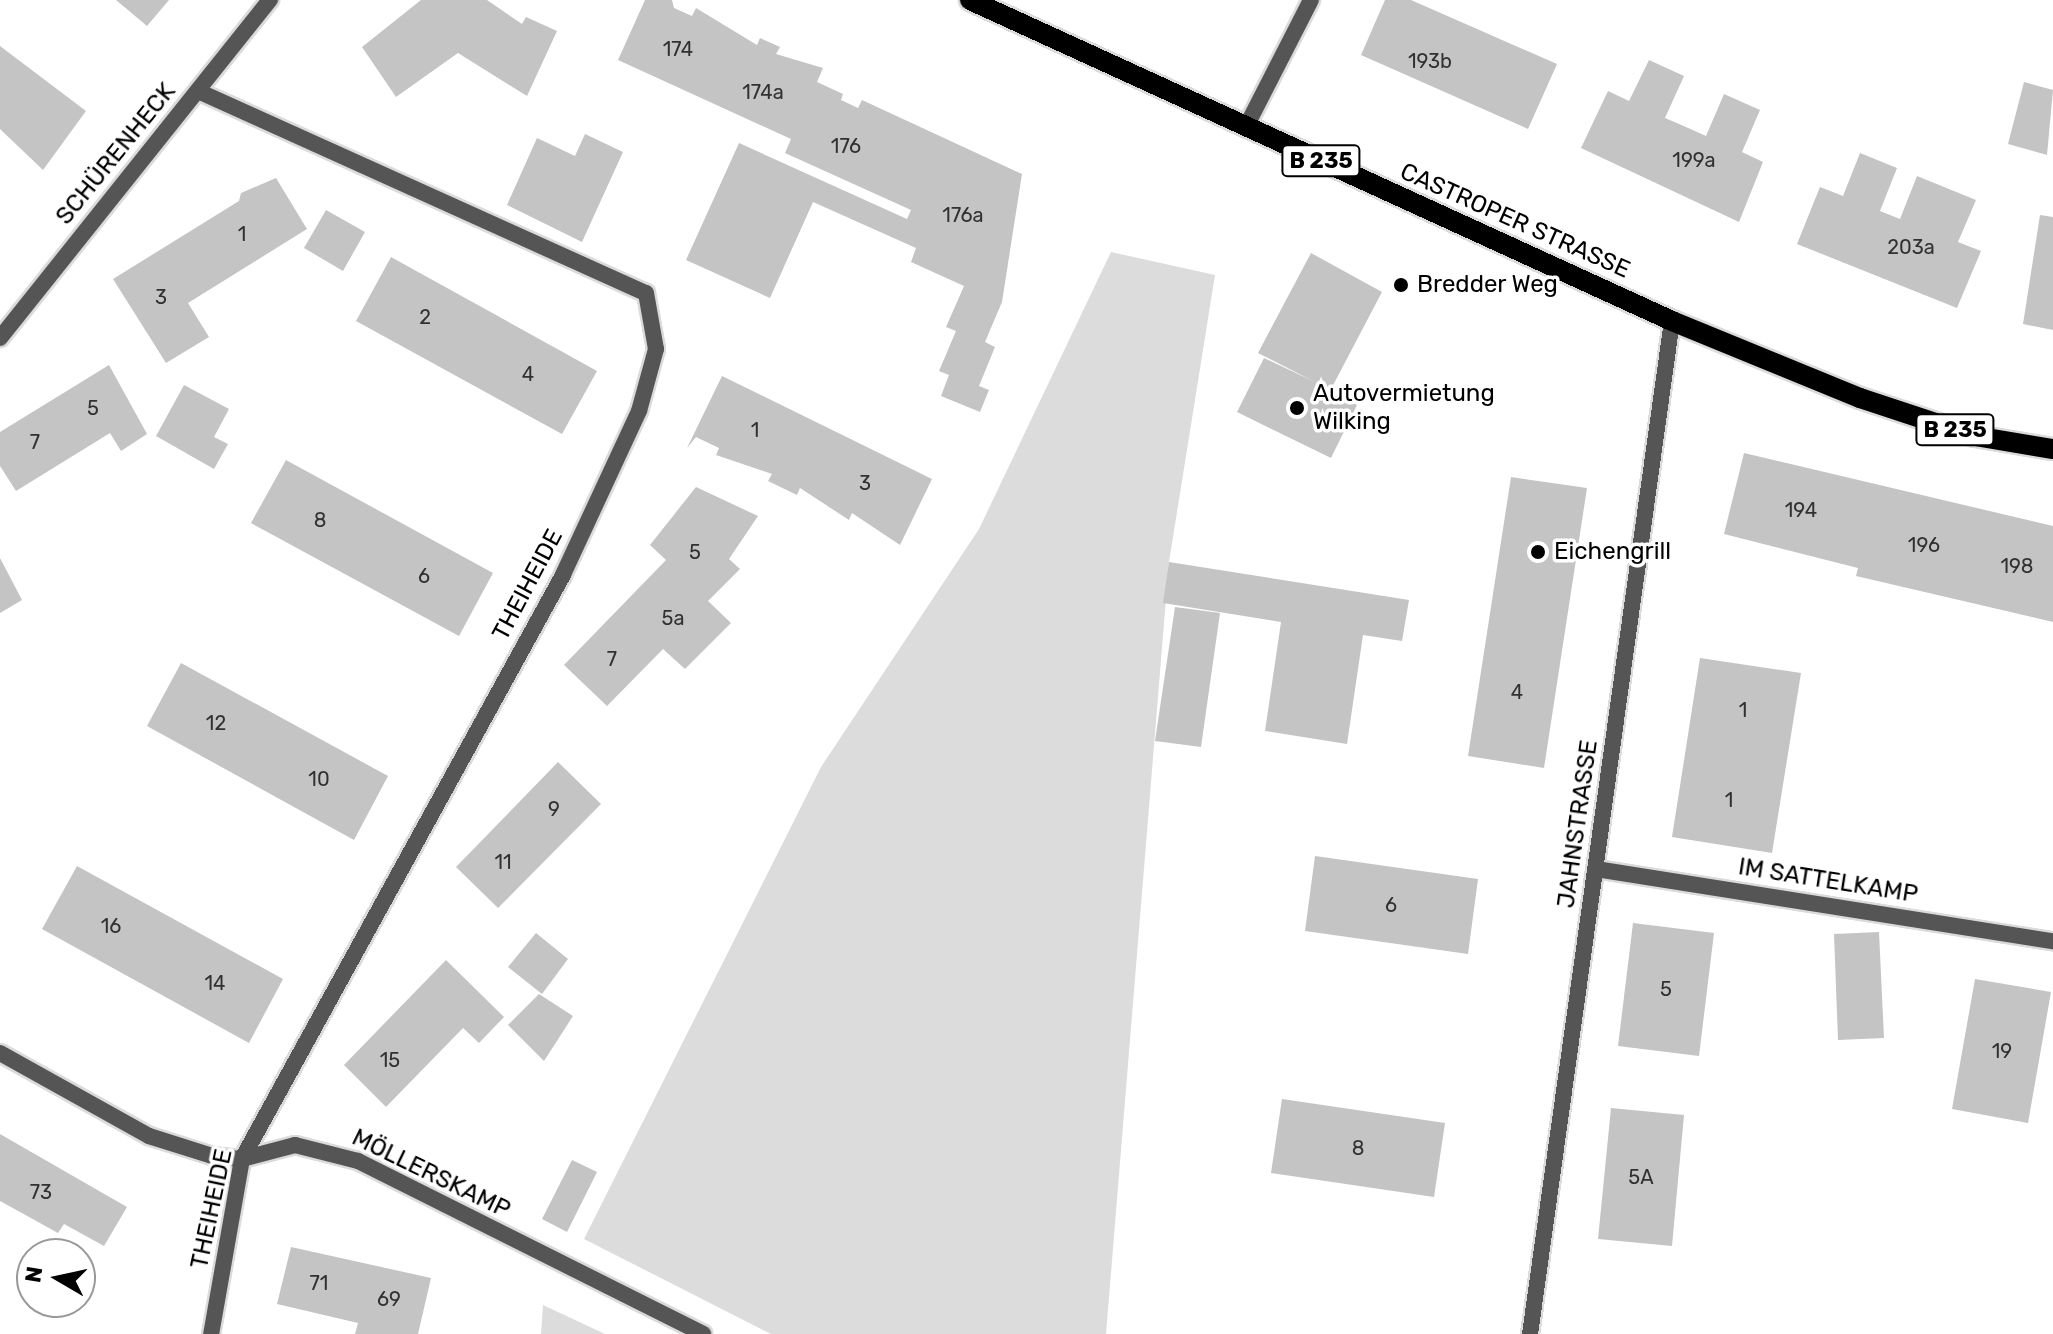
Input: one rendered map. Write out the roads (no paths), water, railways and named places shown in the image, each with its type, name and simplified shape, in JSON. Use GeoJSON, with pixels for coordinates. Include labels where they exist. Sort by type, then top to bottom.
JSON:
{"type":"FeatureCollection","features":[{"type":"Feature","properties":{"kind":"main road","name":"CASTROPER STRASSE"},"geometry":{"type":"LineString","coordinates":[[970,0],[1672,321],[1860,398],[1975,436],[2053,449]]}},
{"type":"Feature","properties":{"kind":"street","name":"SCHÜRENHECK"},"geometry":{"type":"LineString","coordinates":[[0,338],[270,0]]}},
{"type":"Feature","properties":{"kind":"street"},"geometry":{"type":"LineString","coordinates":[[1247,125],[1311,0]]}},
{"type":"Feature","properties":{"kind":"street","name":"THEIHEIDE"},"geometry":{"type":"LineString","coordinates":[[198,91],[646,293],[656,349],[639,411],[563,575],[242,1159],[211,1334]]}},
{"type":"Feature","properties":{"kind":"street","name":"JAHNSTRASSE"},"geometry":{"type":"LineString","coordinates":[[1530,1334],[1672,321]]}},
{"type":"Feature","properties":{"kind":"street","name":"IM SATTELKAMP"},"geometry":{"type":"LineString","coordinates":[[1596,869],[2053,941]]}},
{"type":"Feature","properties":{"kind":"street","name":"MÖLLERSKAMP"},"geometry":{"type":"LineString","coordinates":[[0,1053],[149,1136],[242,1159],[295,1145],[358,1161],[703,1334]]}},
{"type":"Feature","properties":{"kind":"place","name":"Bredder Weg"},"geometry":{"type":"Point","coordinates":[1401,285]}},
{"type":"Feature","properties":{"kind":"place","name":"Autovermietung Wilking"},"geometry":{"type":"Point","coordinates":[1297,408]}},
{"type":"Feature","properties":{"kind":"place","name":"Eichengrill"},"geometry":{"type":"Point","coordinates":[1538,552]}}]}
